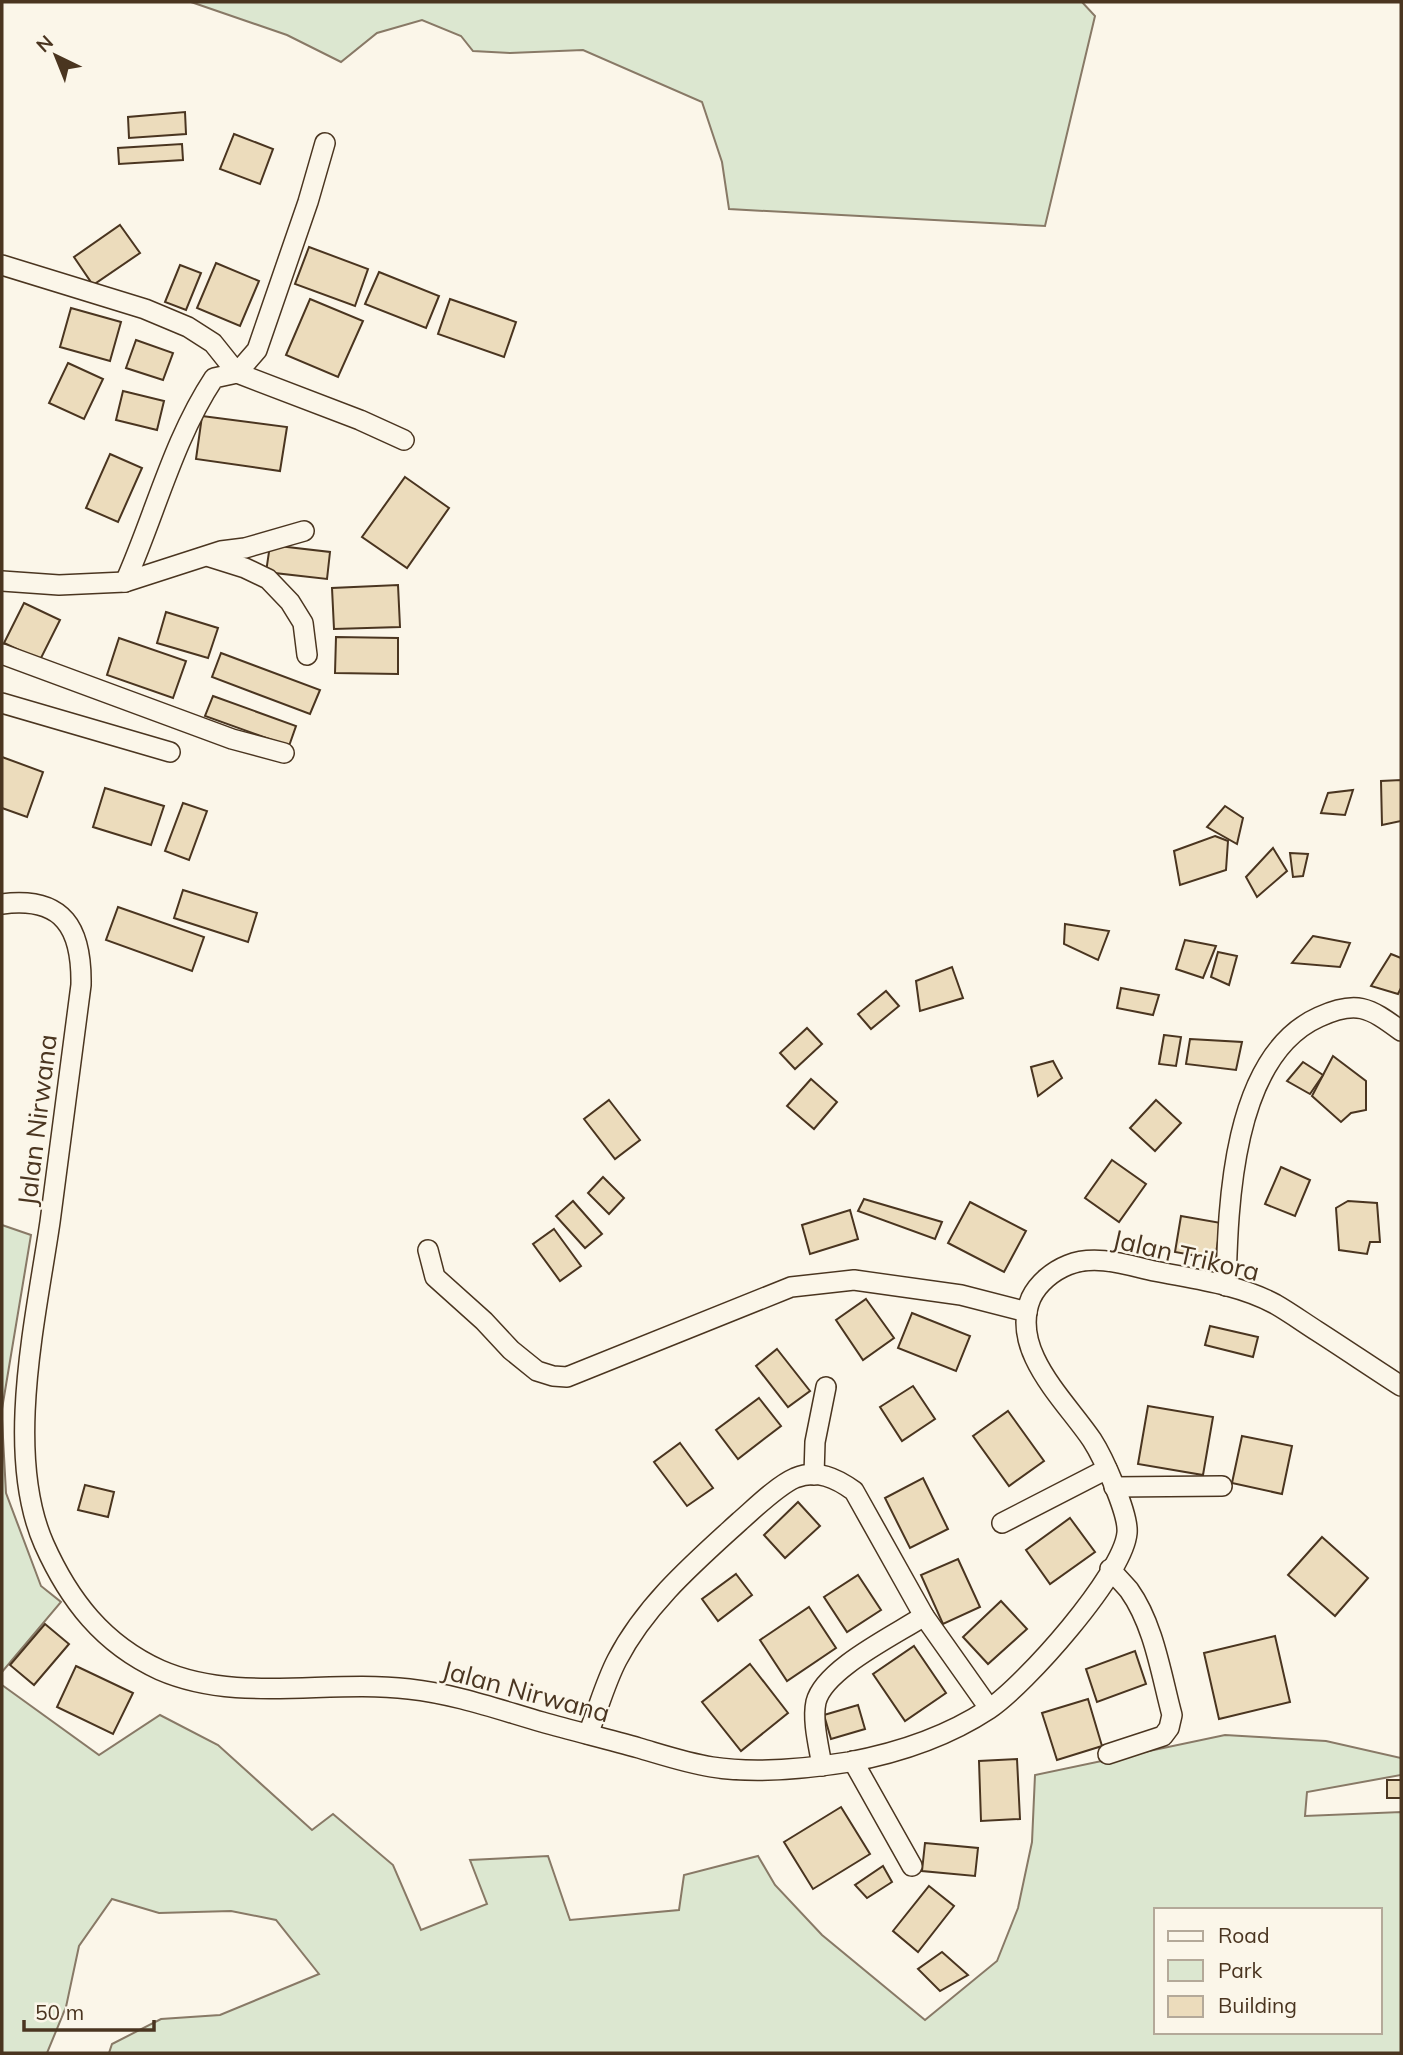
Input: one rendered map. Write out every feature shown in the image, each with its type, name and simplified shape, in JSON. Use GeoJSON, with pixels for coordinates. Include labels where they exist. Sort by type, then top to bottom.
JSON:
{"type":"FeatureCollection","features":[{"type":"Feature","properties":{"kind":"street"},"geometry":{"type":"LineString","coordinates":[[125,582],[158,495],[200,398],[214,378],[237,373],[257,350],[308,202],[325,143]]}},
{"type":"Feature","properties":{"kind":"street"},"geometry":{"type":"LineString","coordinates":[[2,265],[145,309],[188,327],[214,343],[237,373],[360,420],[404,440]]}},
{"type":"Feature","properties":{"kind":"street"},"geometry":{"type":"LineString","coordinates":[[2,581],[59,585],[125,582],[220,551],[245,548],[304,531]]}},
{"type":"Feature","properties":{"kind":"street"},"geometry":{"type":"LineString","coordinates":[[210,556],[268,579],[290,601],[303,623],[307,655]]}},
{"type":"Feature","properties":{"kind":"street"},"geometry":{"type":"LineString","coordinates":[[2,654],[232,739],[284,753]]}},
{"type":"Feature","properties":{"kind":"street"},"geometry":{"type":"LineString","coordinates":[[2,703],[170,752]]}},
{"type":"Feature","properties":{"kind":"street","name":"Jalan Nirwana"},"geometry":{"type":"LineString","coordinates":[[2,904],[21,902],[41,906],[62,917],[74,932],[81,960],[81,985],[29,1375],[26,1452],[30,1501],[42,1540],[72,1598],[100,1631],[125,1651],[159,1670],[193,1681],[229,1688],[399,1687],[453,1694],[711,1767],[753,1771],[853,1761],[920,1743],[956,1728],[989,1708],[1031,1674],[1091,1600],[1120,1556],[1127,1534],[1126,1521],[1110,1478],[1093,1443],[1052,1387],[1030,1349],[1025,1327],[1030,1304]]}},
{"type":"Feature","properties":{"kind":"street"},"geometry":{"type":"LineString","coordinates":[[1226,1286],[1230,1198],[1240,1139],[1255,1093],[1273,1057],[1289,1037],[1308,1022],[1341,1007],[1356,1007],[1371,1012],[1401,1031]]}},
{"type":"Feature","properties":{"kind":"street"},"geometry":{"type":"LineString","coordinates":[[428,1250],[435,1278],[484,1321],[511,1350],[537,1371],[553,1376],[567,1377],[791,1287],[855,1280],[1030,1304]]}},
{"type":"Feature","properties":{"kind":"street","name":"Jalan Trikora"},"geometry":{"type":"LineString","coordinates":[[1030,1304],[1048,1276],[1068,1265],[1086,1261],[1110,1261],[1226,1286],[1275,1304],[1401,1386]]}},
{"type":"Feature","properties":{"kind":"street"},"geometry":{"type":"LineString","coordinates":[[814,1475],[815,1443],[826,1387]]}},
{"type":"Feature","properties":{"kind":"street"},"geometry":{"type":"LineString","coordinates":[[588,1734],[617,1660],[639,1624],[667,1591],[759,1504],[795,1478],[819,1474],[837,1479],[854,1491],[924,1616],[989,1708]]}},
{"type":"Feature","properties":{"kind":"street"},"geometry":{"type":"LineString","coordinates":[[1002,1522],[1110,1478],[1222,1486]]}},
{"type":"Feature","properties":{"kind":"street"},"geometry":{"type":"LineString","coordinates":[[1108,1754],[1163,1736],[1169,1728],[1172,1715],[1151,1636],[1129,1591],[1110,1569]]}},
{"type":"Feature","properties":{"kind":"street"},"geometry":{"type":"LineString","coordinates":[[821,1766],[815,1711],[816,1702],[824,1686],[838,1670],[924,1616]]}},
{"type":"Feature","properties":{"kind":"street"},"geometry":{"type":"LineString","coordinates":[[853,1761],[912,1866]]}},
{"type":"Feature","properties":{"kind":"green space"},"geometry":{"type":"Polygon","coordinates":[[[191,2],[1082,2],[1095,16],[1045,226],[729,209],[722,162],[702,102],[583,50],[510,53],[473,51],[461,36],[422,20],[377,33],[341,62],[287,35],[191,2]]]}},
{"type":"Feature","properties":{"kind":"green space"},"geometry":{"type":"Polygon","coordinates":[[[2,1225],[31,1235],[2,1409],[2,1225]]]}},
{"type":"Feature","properties":{"kind":"green space"},"geometry":{"type":"Polygon","coordinates":[[[2,1419],[6,1493],[41,1586],[61,1602],[2,1672],[2,1419]]]}},
{"type":"Feature","properties":{"kind":"green space"},"geometry":{"type":"Polygon","coordinates":[[[2,1685],[99,1755],[160,1715],[218,1745],[312,1830],[333,1814],[393,1865],[421,1930],[487,1904],[470,1860],[548,1856],[570,1920],[679,1910],[684,1875],[758,1856],[775,1885],[822,1935],[925,2020],[997,1961],[1018,1908],[1032,1842],[1035,1775],[1225,1735],[1326,1741],[1401,1758],[1401,1775],[1307,1792],[1305,1816],[1401,1812],[1401,2053],[109,2053],[112,2044],[161,2019],[220,2015],[319,1974],[276,1920],[231,1911],[159,1913],[112,1899],[79,1946],[66,2007],[47,2053],[2,2053],[2,1685]]]}},
{"type":"Feature","properties":{"kind":"building"},"geometry":{"type":"Polygon","coordinates":[[[185,112],[186,134],[129,138],[128,117],[185,112]]]}},
{"type":"Feature","properties":{"kind":"building"},"geometry":{"type":"Polygon","coordinates":[[[234,134],[273,149],[260,184],[220,169],[234,134]]]}},
{"type":"Feature","properties":{"kind":"building"},"geometry":{"type":"Polygon","coordinates":[[[182,144],[183,160],[119,164],[118,148],[182,144]]]}},
{"type":"Feature","properties":{"kind":"building"},"geometry":{"type":"Polygon","coordinates":[[[120,225],[140,253],[93,285],[74,257],[120,225]]]}},
{"type":"Feature","properties":{"kind":"building"},"geometry":{"type":"Polygon","coordinates":[[[309,247],[368,269],[355,306],[295,284],[309,247]]]}},
{"type":"Feature","properties":{"kind":"building"},"geometry":{"type":"Polygon","coordinates":[[[216,263],[259,281],[240,326],[197,308],[216,263]]]}},
{"type":"Feature","properties":{"kind":"building"},"geometry":{"type":"Polygon","coordinates":[[[180,265],[201,273],[186,310],[165,302],[180,265]]]}},
{"type":"Feature","properties":{"kind":"building"},"geometry":{"type":"Polygon","coordinates":[[[379,272],[439,296],[426,328],[365,304],[379,272]]]}},
{"type":"Feature","properties":{"kind":"building"},"geometry":{"type":"Polygon","coordinates":[[[310,299],[363,321],[338,377],[286,355],[310,299]]]}},
{"type":"Feature","properties":{"kind":"building"},"geometry":{"type":"Polygon","coordinates":[[[450,299],[516,322],[504,357],[438,334],[450,299]]]}},
{"type":"Feature","properties":{"kind":"building"},"geometry":{"type":"Polygon","coordinates":[[[71,308],[121,322],[110,361],[60,347],[71,308]]]}},
{"type":"Feature","properties":{"kind":"building"},"geometry":{"type":"Polygon","coordinates":[[[136,340],[173,353],[163,380],[126,368],[136,340]]]}},
{"type":"Feature","properties":{"kind":"building"},"geometry":{"type":"Polygon","coordinates":[[[68,363],[103,379],[84,419],[49,403],[68,363]]]}},
{"type":"Feature","properties":{"kind":"building"},"geometry":{"type":"Polygon","coordinates":[[[123,391],[164,401],[157,430],[116,420],[123,391]]]}},
{"type":"Feature","properties":{"kind":"building"},"geometry":{"type":"Polygon","coordinates":[[[202,416],[287,427],[280,471],[196,459],[202,416]]]}},
{"type":"Feature","properties":{"kind":"building"},"geometry":{"type":"Polygon","coordinates":[[[110,454],[142,468],[118,522],[86,508],[110,454]]]}},
{"type":"Feature","properties":{"kind":"building"},"geometry":{"type":"Polygon","coordinates":[[[405,477],[449,508],[407,568],[362,537],[405,477]]]}},
{"type":"Feature","properties":{"kind":"building"},"geometry":{"type":"Polygon","coordinates":[[[270,545],[330,552],[327,579],[266,572],[270,545]]]}},
{"type":"Feature","properties":{"kind":"building"},"geometry":{"type":"Polygon","coordinates":[[[398,585],[400,627],[334,629],[332,588],[398,585]]]}},
{"type":"Feature","properties":{"kind":"building"},"geometry":{"type":"Polygon","coordinates":[[[24,603],[60,620],[40,660],[4,643],[24,603]]]}},
{"type":"Feature","properties":{"kind":"building"},"geometry":{"type":"Polygon","coordinates":[[[166,612],[218,628],[208,658],[157,643],[166,612]]]}},
{"type":"Feature","properties":{"kind":"building"},"geometry":{"type":"Polygon","coordinates":[[[336,637],[398,638],[398,674],[335,673],[336,637]]]}},
{"type":"Feature","properties":{"kind":"building"},"geometry":{"type":"Polygon","coordinates":[[[119,638],[186,661],[173,698],[107,675],[119,638]]]}},
{"type":"Feature","properties":{"kind":"building"},"geometry":{"type":"Polygon","coordinates":[[[221,653],[320,690],[310,714],[212,677],[221,653]]]}},
{"type":"Feature","properties":{"kind":"building"},"geometry":{"type":"Polygon","coordinates":[[[213,696],[296,726],[289,746],[205,716],[213,696]]]}},
{"type":"Feature","properties":{"kind":"building"},"geometry":{"type":"Polygon","coordinates":[[[2,757],[43,772],[27,817],[2,808],[2,757]]]}},
{"type":"Feature","properties":{"kind":"building"},"geometry":{"type":"Polygon","coordinates":[[[1401,780],[1401,821],[1382,825],[1381,781],[1401,780]]]}},
{"type":"Feature","properties":{"kind":"building"},"geometry":{"type":"Polygon","coordinates":[[[105,788],[164,806],[151,845],[93,827],[105,788]]]}},
{"type":"Feature","properties":{"kind":"building"},"geometry":{"type":"Polygon","coordinates":[[[1353,790],[1345,815],[1321,813],[1328,793],[1353,790]]]}},
{"type":"Feature","properties":{"kind":"building"},"geometry":{"type":"Polygon","coordinates":[[[183,803],[207,811],[189,860],[165,851],[183,803]]]}},
{"type":"Feature","properties":{"kind":"building"},"geometry":{"type":"Polygon","coordinates":[[[1225,806],[1243,818],[1237,844],[1207,827],[1225,806]]]}},
{"type":"Feature","properties":{"kind":"building"},"geometry":{"type":"Polygon","coordinates":[[[1215,836],[1228,841],[1226,870],[1180,885],[1174,851],[1215,836]]]}},
{"type":"Feature","properties":{"kind":"building"},"geometry":{"type":"Polygon","coordinates":[[[1273,848],[1287,871],[1257,897],[1246,877],[1273,848]]]}},
{"type":"Feature","properties":{"kind":"building"},"geometry":{"type":"Polygon","coordinates":[[[1290,853],[1308,854],[1303,876],[1293,877],[1290,853]]]}},
{"type":"Feature","properties":{"kind":"building"},"geometry":{"type":"Polygon","coordinates":[[[183,890],[257,913],[248,942],[174,918],[183,890]]]}},
{"type":"Feature","properties":{"kind":"building"},"geometry":{"type":"Polygon","coordinates":[[[118,907],[204,937],[192,971],[106,940],[118,907]]]}},
{"type":"Feature","properties":{"kind":"building"},"geometry":{"type":"Polygon","coordinates":[[[1065,924],[1109,931],[1098,960],[1064,944],[1065,924]]]}},
{"type":"Feature","properties":{"kind":"building"},"geometry":{"type":"Polygon","coordinates":[[[1313,936],[1350,943],[1340,967],[1292,963],[1313,936]]]}},
{"type":"Feature","properties":{"kind":"building"},"geometry":{"type":"Polygon","coordinates":[[[1185,940],[1216,946],[1203,978],[1176,969],[1185,940]]]}},
{"type":"Feature","properties":{"kind":"building"},"geometry":{"type":"Polygon","coordinates":[[[1218,952],[1237,956],[1229,985],[1211,977],[1218,952]]]}},
{"type":"Feature","properties":{"kind":"building"},"geometry":{"type":"Polygon","coordinates":[[[1391,954],[1401,958],[1401,988],[1398,994],[1371,986],[1391,954]]]}},
{"type":"Feature","properties":{"kind":"building"},"geometry":{"type":"Polygon","coordinates":[[[952,967],[963,998],[920,1011],[916,981],[952,967]]]}},
{"type":"Feature","properties":{"kind":"building"},"geometry":{"type":"Polygon","coordinates":[[[1121,988],[1159,995],[1153,1015],[1117,1008],[1121,988]]]}},
{"type":"Feature","properties":{"kind":"building"},"geometry":{"type":"Polygon","coordinates":[[[886,991],[899,1006],[871,1029],[858,1014],[886,991]]]}},
{"type":"Feature","properties":{"kind":"building"},"geometry":{"type":"Polygon","coordinates":[[[807,1028],[822,1044],[795,1069],[780,1053],[807,1028]]]}},
{"type":"Feature","properties":{"kind":"building"},"geometry":{"type":"Polygon","coordinates":[[[1164,1035],[1181,1037],[1176,1066],[1159,1064],[1164,1035]]]}},
{"type":"Feature","properties":{"kind":"building"},"geometry":{"type":"Polygon","coordinates":[[[1190,1039],[1242,1042],[1236,1070],[1186,1064],[1190,1039]]]}},
{"type":"Feature","properties":{"kind":"building"},"geometry":{"type":"Polygon","coordinates":[[[1333,1056],[1366,1081],[1366,1110],[1351,1113],[1341,1122],[1312,1096],[1333,1056]]]}},
{"type":"Feature","properties":{"kind":"building"},"geometry":{"type":"Polygon","coordinates":[[[1053,1061],[1062,1078],[1038,1096],[1031,1067],[1053,1061]]]}},
{"type":"Feature","properties":{"kind":"building"},"geometry":{"type":"Polygon","coordinates":[[[1303,1062],[1323,1075],[1310,1094],[1287,1081],[1303,1062]]]}},
{"type":"Feature","properties":{"kind":"building"},"geometry":{"type":"Polygon","coordinates":[[[811,1079],[837,1102],[814,1129],[787,1106],[811,1079]]]}},
{"type":"Feature","properties":{"kind":"building"},"geometry":{"type":"Polygon","coordinates":[[[609,1100],[640,1140],[615,1159],[584,1119],[609,1100]]]}},
{"type":"Feature","properties":{"kind":"building"},"geometry":{"type":"Polygon","coordinates":[[[1156,1100],[1181,1123],[1155,1151],[1130,1128],[1156,1100]]]}},
{"type":"Feature","properties":{"kind":"building"},"geometry":{"type":"Polygon","coordinates":[[[1112,1160],[1146,1184],[1119,1222],[1085,1198],[1112,1160]]]}},
{"type":"Feature","properties":{"kind":"building"},"geometry":{"type":"Polygon","coordinates":[[[1281,1167],[1310,1180],[1295,1216],[1265,1204],[1281,1167]]]}},
{"type":"Feature","properties":{"kind":"building"},"geometry":{"type":"Polygon","coordinates":[[[603,1177],[624,1198],[609,1214],[588,1193],[603,1177]]]}},
{"type":"Feature","properties":{"kind":"building"},"geometry":{"type":"Polygon","coordinates":[[[864,1199],[942,1222],[935,1239],[858,1211],[864,1199]]]}},
{"type":"Feature","properties":{"kind":"building"},"geometry":{"type":"Polygon","coordinates":[[[573,1201],[602,1234],[585,1248],[556,1216],[573,1201]]]}},
{"type":"Feature","properties":{"kind":"building"},"geometry":{"type":"Polygon","coordinates":[[[1348,1201],[1377,1203],[1380,1242],[1370,1242],[1367,1254],[1339,1250],[1336,1208],[1348,1201]]]}},
{"type":"Feature","properties":{"kind":"building"},"geometry":{"type":"Polygon","coordinates":[[[970,1202],[1026,1231],[1004,1272],[948,1243],[970,1202]]]}},
{"type":"Feature","properties":{"kind":"building"},"geometry":{"type":"Polygon","coordinates":[[[850,1210],[858,1239],[810,1254],[802,1225],[850,1210]]]}},
{"type":"Feature","properties":{"kind":"building"},"geometry":{"type":"Polygon","coordinates":[[[1181,1216],[1221,1223],[1215,1259],[1175,1252],[1181,1216]]]}},
{"type":"Feature","properties":{"kind":"building"},"geometry":{"type":"Polygon","coordinates":[[[554,1229],[581,1266],[560,1281],[533,1244],[554,1229]]]}},
{"type":"Feature","properties":{"kind":"building"},"geometry":{"type":"Polygon","coordinates":[[[866,1299],[894,1338],[863,1360],[836,1320],[866,1299]]]}},
{"type":"Feature","properties":{"kind":"building"},"geometry":{"type":"Polygon","coordinates":[[[912,1313],[970,1336],[956,1371],[898,1348],[912,1313]]]}},
{"type":"Feature","properties":{"kind":"building"},"geometry":{"type":"Polygon","coordinates":[[[1210,1326],[1258,1337],[1253,1357],[1205,1345],[1210,1326]]]}},
{"type":"Feature","properties":{"kind":"building"},"geometry":{"type":"Polygon","coordinates":[[[777,1349],[810,1391],[788,1407],[756,1366],[777,1349]]]}},
{"type":"Feature","properties":{"kind":"building"},"geometry":{"type":"Polygon","coordinates":[[[913,1386],[935,1419],[902,1441],[880,1407],[913,1386]]]}},
{"type":"Feature","properties":{"kind":"building"},"geometry":{"type":"Polygon","coordinates":[[[759,1398],[781,1426],[738,1459],[716,1430],[759,1398]]]}},
{"type":"Feature","properties":{"kind":"building"},"geometry":{"type":"Polygon","coordinates":[[[1148,1406],[1213,1417],[1203,1475],[1138,1464],[1148,1406]]]}},
{"type":"Feature","properties":{"kind":"building"},"geometry":{"type":"Polygon","coordinates":[[[1008,1411],[1044,1461],[1009,1486],[973,1436],[1008,1411]]]}},
{"type":"Feature","properties":{"kind":"building"},"geometry":{"type":"Polygon","coordinates":[[[1242,1436],[1292,1446],[1282,1494],[1232,1483],[1242,1436]]]}},
{"type":"Feature","properties":{"kind":"building"},"geometry":{"type":"Polygon","coordinates":[[[680,1443],[713,1488],[687,1506],[654,1462],[680,1443]]]}},
{"type":"Feature","properties":{"kind":"building"},"geometry":{"type":"Polygon","coordinates":[[[923,1478],[948,1529],[910,1548],[885,1498],[923,1478]]]}},
{"type":"Feature","properties":{"kind":"building"},"geometry":{"type":"Polygon","coordinates":[[[85,1485],[114,1492],[108,1517],[78,1510],[85,1485]]]}},
{"type":"Feature","properties":{"kind":"building"},"geometry":{"type":"Polygon","coordinates":[[[798,1502],[820,1526],[785,1558],[764,1535],[798,1502]]]}},
{"type":"Feature","properties":{"kind":"building"},"geometry":{"type":"Polygon","coordinates":[[[1070,1518],[1095,1552],[1050,1584],[1026,1550],[1070,1518]]]}},
{"type":"Feature","properties":{"kind":"building"},"geometry":{"type":"Polygon","coordinates":[[[1322,1537],[1368,1578],[1335,1616],[1288,1575],[1322,1537]]]}},
{"type":"Feature","properties":{"kind":"building"},"geometry":{"type":"Polygon","coordinates":[[[958,1559],[980,1607],[943,1624],[921,1575],[958,1559]]]}},
{"type":"Feature","properties":{"kind":"building"},"geometry":{"type":"Polygon","coordinates":[[[736,1574],[752,1595],[718,1621],[702,1599],[736,1574]]]}},
{"type":"Feature","properties":{"kind":"building"},"geometry":{"type":"Polygon","coordinates":[[[858,1575],[881,1610],[847,1632],[824,1597],[858,1575]]]}},
{"type":"Feature","properties":{"kind":"building"},"geometry":{"type":"Polygon","coordinates":[[[1001,1601],[1027,1629],[988,1664],[963,1637],[1001,1601]]]}},
{"type":"Feature","properties":{"kind":"building"},"geometry":{"type":"Polygon","coordinates":[[[809,1607],[836,1648],[787,1681],[760,1640],[809,1607]]]}},
{"type":"Feature","properties":{"kind":"building"},"geometry":{"type":"Polygon","coordinates":[[[45,1624],[69,1644],[34,1685],[10,1665],[45,1624]]]}},
{"type":"Feature","properties":{"kind":"building"},"geometry":{"type":"Polygon","coordinates":[[[1275,1636],[1290,1702],[1219,1719],[1204,1653],[1275,1636]]]}},
{"type":"Feature","properties":{"kind":"building"},"geometry":{"type":"Polygon","coordinates":[[[914,1646],[946,1693],[905,1721],[873,1674],[914,1646]]]}},
{"type":"Feature","properties":{"kind":"building"},"geometry":{"type":"Polygon","coordinates":[[[1135,1651],[1146,1684],[1097,1702],[1086,1669],[1135,1651]]]}},
{"type":"Feature","properties":{"kind":"building"},"geometry":{"type":"Polygon","coordinates":[[[750,1664],[788,1713],[741,1751],[702,1702],[750,1664]]]}},
{"type":"Feature","properties":{"kind":"building"},"geometry":{"type":"Polygon","coordinates":[[[76,1666],[133,1693],[113,1734],[57,1707],[76,1666]]]}},
{"type":"Feature","properties":{"kind":"building"},"geometry":{"type":"Polygon","coordinates":[[[1088,1699],[1102,1746],[1057,1760],[1042,1713],[1088,1699]]]}},
{"type":"Feature","properties":{"kind":"building"},"geometry":{"type":"Polygon","coordinates":[[[858,1705],[865,1729],[831,1739],[824,1715],[858,1705]]]}},
{"type":"Feature","properties":{"kind":"building"},"geometry":{"type":"Polygon","coordinates":[[[1017,1759],[1020,1819],[981,1821],[979,1761],[1017,1759]]]}},
{"type":"Feature","properties":{"kind":"building"},"geometry":{"type":"Polygon","coordinates":[[[1387,1780],[1401,1780],[1401,1798],[1387,1798],[1387,1780]]]}},
{"type":"Feature","properties":{"kind":"building"},"geometry":{"type":"Polygon","coordinates":[[[841,1807],[870,1854],[813,1889],[784,1842],[841,1807]]]}},
{"type":"Feature","properties":{"kind":"building"},"geometry":{"type":"Polygon","coordinates":[[[925,1843],[978,1848],[975,1876],[922,1871],[925,1843]]]}},
{"type":"Feature","properties":{"kind":"building"},"geometry":{"type":"Polygon","coordinates":[[[883,1866],[892,1882],[867,1898],[855,1885],[883,1866]]]}},
{"type":"Feature","properties":{"kind":"building"},"geometry":{"type":"Polygon","coordinates":[[[929,1886],[954,1906],[918,1952],[893,1931],[929,1886]]]}},
{"type":"Feature","properties":{"kind":"building"},"geometry":{"type":"Polygon","coordinates":[[[942,1952],[968,1975],[940,1991],[918,1969],[942,1952]]]}}]}
